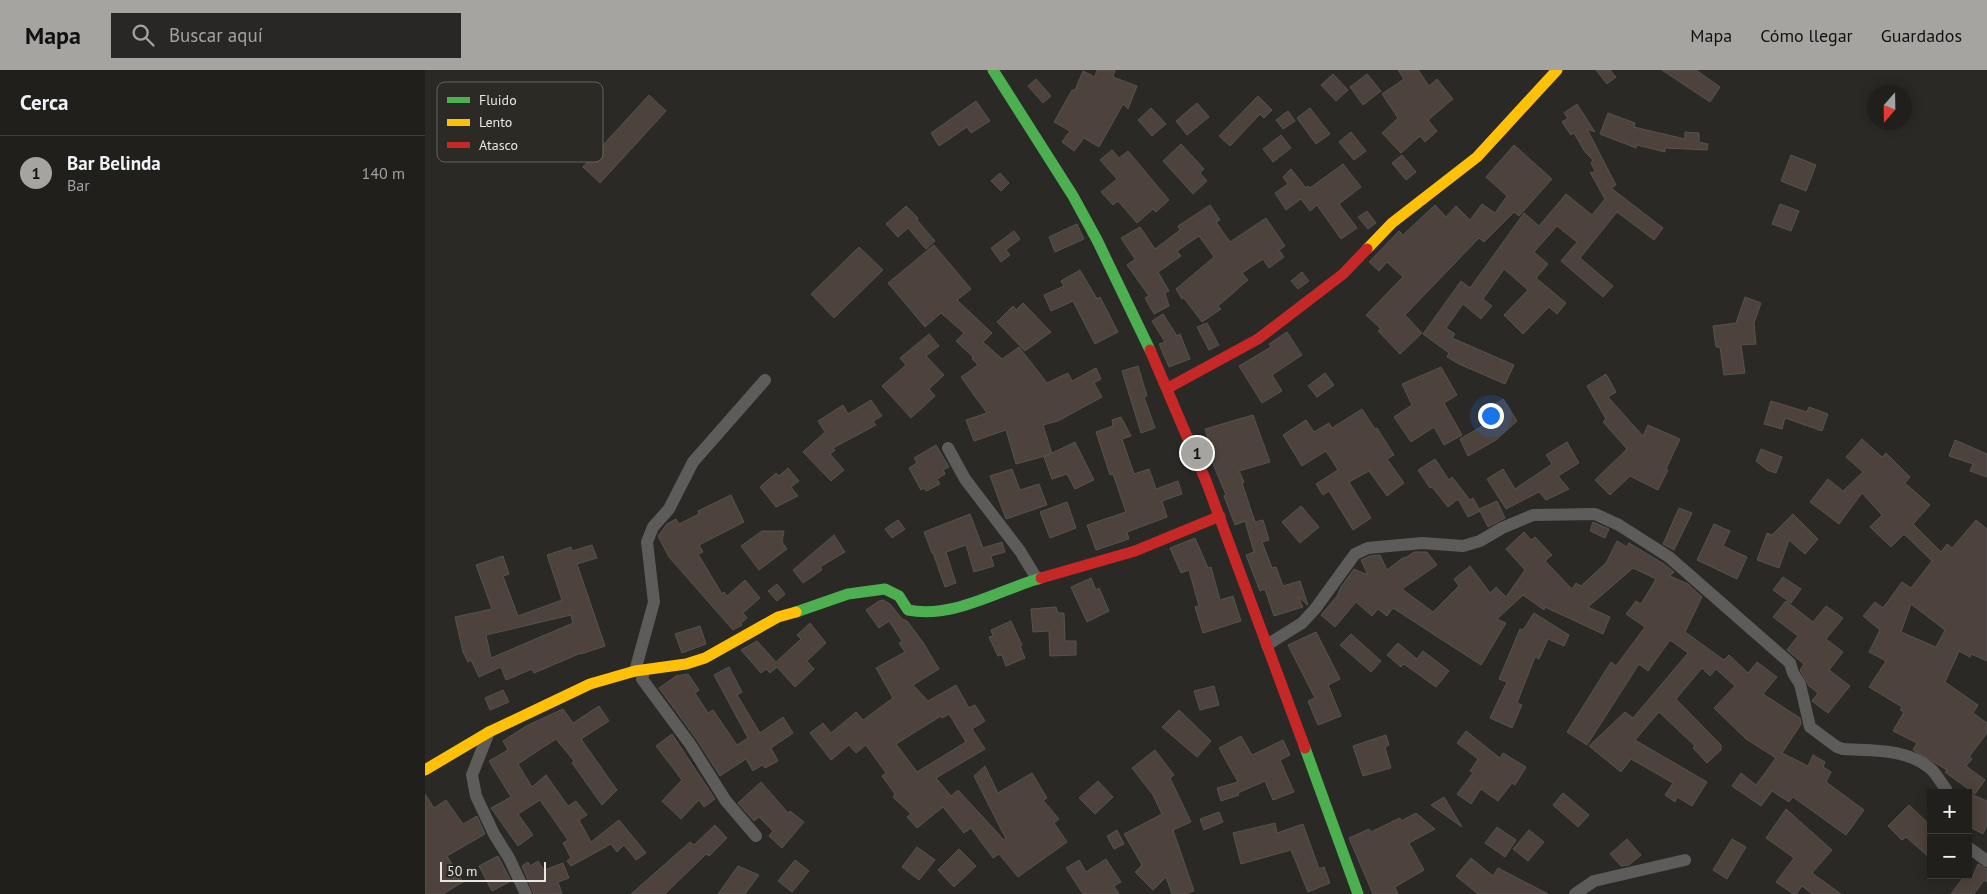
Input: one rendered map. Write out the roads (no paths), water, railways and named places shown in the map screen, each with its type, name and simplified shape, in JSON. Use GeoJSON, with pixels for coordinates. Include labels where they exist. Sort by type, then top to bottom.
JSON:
{"type":"FeatureCollection","features":[{"type":"Feature","properties":{"kind":"street"},"geometry":{"type":"LineString","coordinates":[[993,70],[1041,140],[1097,240],[1168,388],[1220,516],[1358,894]]}},
{"type":"Feature","properties":{"kind":"street"},"geometry":{"type":"LineString","coordinates":[[1168,388],[1258,339],[1343,274],[1392,223],[1477,157],[1557,70]]}},
{"type":"Feature","properties":{"kind":"street"},"geometry":{"type":"LineString","coordinates":[[756,836],[726,801],[690,744],[642,679],[639,671],[654,602],[647,542],[649,534],[669,509],[693,462],[765,380]]}},
{"type":"Feature","properties":{"kind":"street"},"geometry":{"type":"LineString","coordinates":[[948,448],[965,479],[1020,551],[1037,579]]}},
{"type":"Feature","properties":{"kind":"street"},"geometry":{"type":"LineString","coordinates":[[1267,645],[1302,623],[1315,609],[1355,554],[1368,548],[1422,543],[1463,546],[1481,541],[1501,528],[1533,515],[1595,514],[1619,525],[1669,556],[1790,663],[1793,673],[1801,684],[1807,720],[1813,731],[1843,749],[1885,750],[1914,757],[1932,771],[1946,789]]}},
{"type":"Feature","properties":{"kind":"street"},"geometry":{"type":"LineString","coordinates":[[425,770],[489,732],[590,684],[639,671],[705,658],[778,617],[823,604],[848,594],[885,589],[899,596],[908,610],[923,613],[938,612],[974,602],[1037,579],[1135,551],[1220,516]]}},
{"type":"Feature","properties":{"kind":"street"},"geometry":{"type":"LineString","coordinates":[[489,732],[472,775],[476,796],[526,894]]}},
{"type":"Feature","properties":{"kind":"street"},"geometry":{"type":"LineString","coordinates":[[1972,850],[1987,860]]}},
{"type":"Feature","properties":{"kind":"street"},"geometry":{"type":"LineString","coordinates":[[1575,894],[1594,881],[1685,860]]}},
{"type":"Feature","properties":{"kind":"place","name":"Bar Belinda"},"geometry":{"type":"Point","coordinates":[1197,453]}}]}
